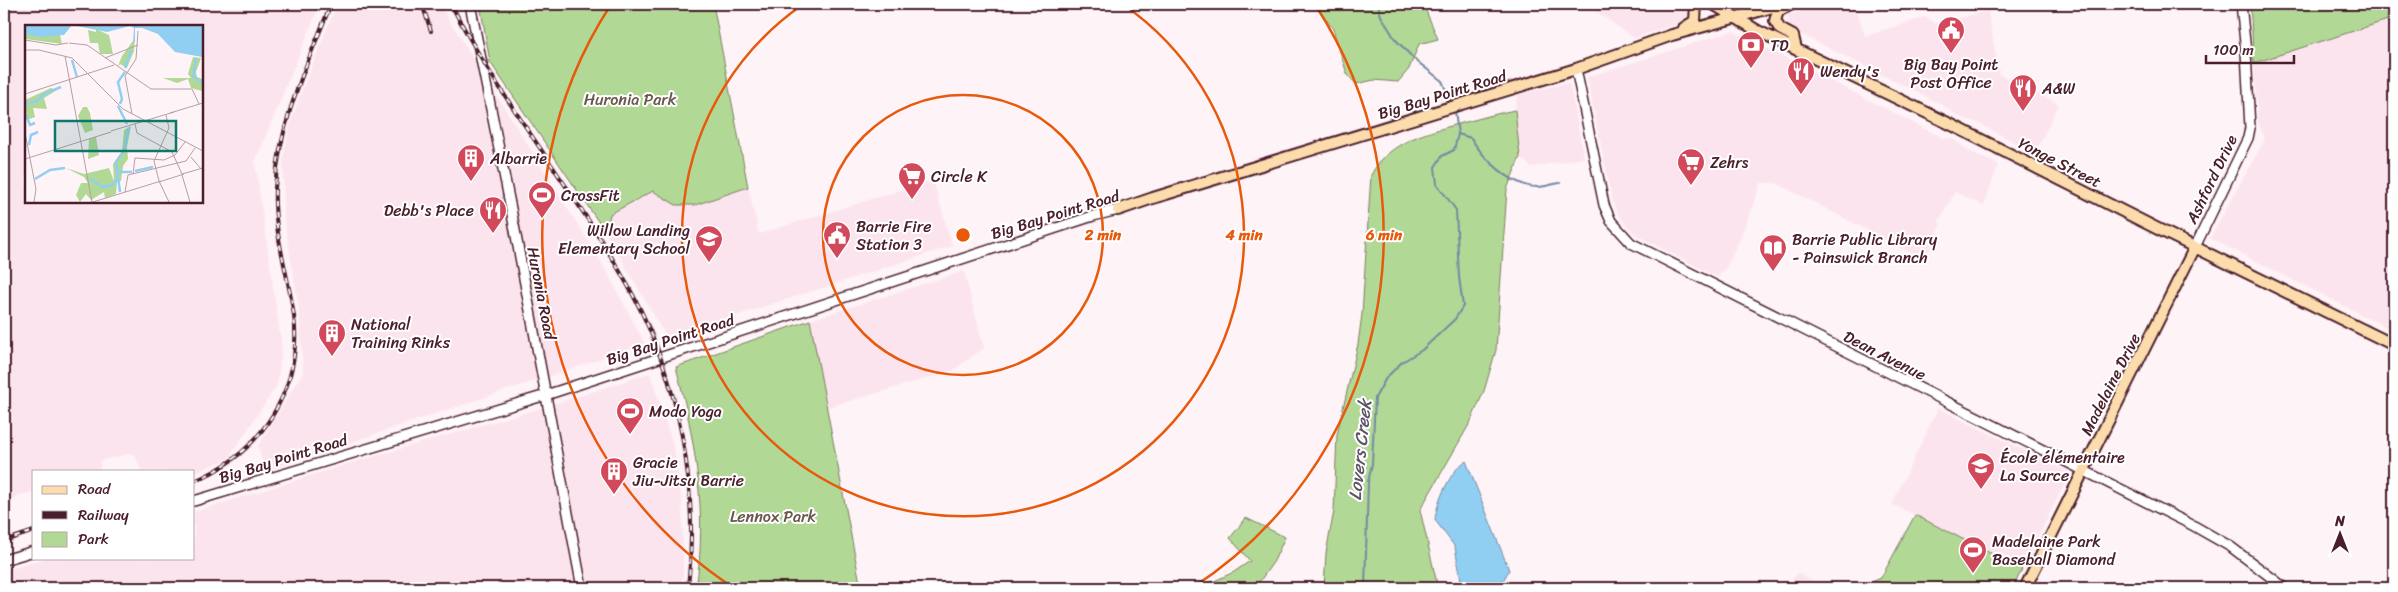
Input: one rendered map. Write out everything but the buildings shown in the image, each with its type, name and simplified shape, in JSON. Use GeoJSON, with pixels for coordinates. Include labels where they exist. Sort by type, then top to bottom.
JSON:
{"type":"FeatureCollection","features":[{"type":"Feature","properties":{"kind":"main road"},"geometry":{"type":"LineString","coordinates":[[1672,35],[1696,21],[1696,4]]}},
{"type":"Feature","properties":{"kind":"main road","name":"Yonge Street"},"geometry":{"type":"LineString","coordinates":[[1713,4],[1796,49],[1952,124],[2394,346]]}},
{"type":"Feature","properties":{"kind":"main road","name":"Big Bay Point Road"},"geometry":{"type":"LineString","coordinates":[[1118,210],[1576,69],[1672,35],[1784,4]]}},
{"type":"Feature","properties":{"kind":"main road"},"geometry":{"type":"LineString","coordinates":[[1792,4],[1778,10],[1775,21],[1780,29],[1793,36],[1796,49]]}},
{"type":"Feature","properties":{"kind":"main road","name":"Madelaine Drive"},"geometry":{"type":"LineString","coordinates":[[2024,588],[2195,247]]}},
{"type":"Feature","properties":{"kind":"street","name":"Huronia Road"},"geometry":{"type":"LineString","coordinates":[[470,4],[582,588]]}},
{"type":"Feature","properties":{"kind":"street","name":"Ashford Drive"},"geometry":{"type":"LineString","coordinates":[[2195,247],[2246,145],[2249,133],[2246,52],[2241,4]]}},
{"type":"Feature","properties":{"kind":"street","name":"Dean Avenue"},"geometry":{"type":"LineString","coordinates":[[1576,69],[1602,198],[1611,220],[1631,242],[2219,539],[2285,588]]}},
{"type":"Feature","properties":{"kind":"street","name":"Big Bay Point Road"},"geometry":{"type":"LineString","coordinates":[[195,501],[546,395],[1094,216],[1118,210]]}},
{"type":"Feature","properties":{"kind":"street"},"geometry":{"type":"LineString","coordinates":[[4,560],[32,552]]}},
{"type":"Feature","properties":{"kind":"shaded area"},"geometry":{"type":"Polygon","coordinates":[[[4,4],[320,4],[255,162],[282,348],[277,385],[228,459],[195,473],[195,470],[142,470],[134,453],[100,461],[100,470],[32,470],[32,492],[18,495],[4,507],[4,4]]]}},
{"type":"Feature","properties":{"kind":"shaded area"},"geometry":{"type":"Polygon","coordinates":[[[337,4],[439,4],[602,263],[645,344],[265,471],[258,446],[303,372],[299,308],[284,218],[283,159],[289,128],[301,93],[337,4]]]}},
{"type":"Feature","properties":{"kind":"shaded area"},"geometry":{"type":"Polygon","coordinates":[[[1585,4],[1686,4],[1691,13],[1683,22],[1634,38],[1585,4]]]}},
{"type":"Feature","properties":{"kind":"shaded area"},"geometry":{"type":"Polygon","coordinates":[[[1822,4],[1855,4],[1865,36],[1926,17],[1937,24],[1988,11],[1999,74],[2059,104],[2035,153],[1978,123],[1958,116],[1942,105],[1789,28],[1788,15],[1822,4]]]}},
{"type":"Feature","properties":{"kind":"shaded area"},"geometry":{"type":"Polygon","coordinates":[[[2394,18],[2394,331],[2210,238],[2265,139],[2258,122],[2254,63],[2394,18]]]}},
{"type":"Feature","properties":{"kind":"shaded area"},"geometry":{"type":"Polygon","coordinates":[[[1733,31],[1945,139],[1949,138],[1958,142],[1967,150],[1998,165],[1984,206],[1955,192],[1939,221],[1940,227],[1925,260],[1776,183],[1761,183],[1739,241],[1724,271],[1717,277],[1636,235],[1622,220],[1613,204],[1587,77],[1733,31]]]}},
{"type":"Feature","properties":{"kind":"shaded area"},"geometry":{"type":"Polygon","coordinates":[[[1567,83],[1570,85],[1584,158],[1531,167],[1520,157],[1515,110],[1517,95],[1567,83]]]}},
{"type":"Feature","properties":{"kind":"shaded area","name":"Willow Landing Elementary School"},"geometry":{"type":"Polygon","coordinates":[[[933,180],[952,246],[667,338],[606,233],[610,214],[653,191],[676,205],[695,205],[748,187],[759,234],[933,180]]]}},
{"type":"Feature","properties":{"kind":"shaded area"},"geometry":{"type":"Polygon","coordinates":[[[964,271],[984,348],[952,371],[826,408],[810,320],[964,271]]]}},
{"type":"Feature","properties":{"kind":"shaded area"},"geometry":{"type":"Polygon","coordinates":[[[650,373],[674,448],[682,502],[683,575],[680,588],[4,588],[4,571],[40,560],[195,560],[195,512],[354,462],[558,403],[650,373]]]}},
{"type":"Feature","properties":{"kind":"shaded area","name":"École élémentaire La Source"},"geometry":{"type":"Polygon","coordinates":[[[1938,408],[2070,473],[2022,569],[1892,504],[1938,408]]]}},
{"type":"Feature","properties":{"kind":"shaded area"},"geometry":{"type":"Polygon","coordinates":[[[1798,573],[1822,587],[1841,588],[1786,588],[1798,573]]]}},
{"type":"Feature","properties":{"kind":"green space","name":"Huronia Park"},"geometry":{"type":"Polygon","coordinates":[[[480,4],[713,4],[748,187],[695,205],[676,205],[653,191],[610,214],[606,233],[490,62],[480,4]]]}},
{"type":"Feature","properties":{"kind":"green space"},"geometry":{"type":"Polygon","coordinates":[[[1315,4],[1423,4],[1438,39],[1419,44],[1409,69],[1398,82],[1374,80],[1356,84],[1347,74],[1333,29],[1315,4]]]}},
{"type":"Feature","properties":{"kind":"green space"},"geometry":{"type":"Polygon","coordinates":[[[2250,4],[2394,4],[2394,18],[2254,63],[2250,4]]]}},
{"type":"Feature","properties":{"kind":"green space"},"geometry":{"type":"Polygon","coordinates":[[[1515,110],[1520,157],[1507,189],[1496,350],[1484,391],[1470,423],[1420,510],[1438,588],[1324,588],[1326,553],[1334,511],[1337,434],[1358,344],[1362,314],[1371,175],[1389,153],[1412,139],[1439,129],[1515,110]]]}},
{"type":"Feature","properties":{"kind":"green space","name":"Lennox Park"},"geometry":{"type":"Polygon","coordinates":[[[810,320],[861,588],[696,588],[701,533],[698,477],[689,421],[676,367],[810,320]]]}},
{"type":"Feature","properties":{"kind":"green space"},"geometry":{"type":"Polygon","coordinates":[[[1915,515],[2022,569],[2013,588],[1858,588],[1881,578],[1915,515]]]}},
{"type":"Feature","properties":{"kind":"green space"},"geometry":{"type":"Polygon","coordinates":[[[1246,518],[1285,537],[1274,561],[1255,588],[1199,588],[1234,572],[1250,561],[1230,538],[1246,518]]]}},
{"type":"Feature","properties":{"kind":"water"},"geometry":{"type":"Polygon","coordinates":[[[1466,461],[1509,570],[1503,581],[1477,587],[1461,580],[1455,547],[1435,520],[1445,487],[1455,471],[1466,461]]]}},
{"type":"Feature","properties":{"kind":"waterway","name":"Lovers Creek"},"geometry":{"type":"LineString","coordinates":[[1378,4],[1381,16],[1395,39],[1414,59],[1442,81],[1452,104]]}},
{"type":"Feature","properties":{"kind":"waterway","name":"Lovers Creek"},"geometry":{"type":"LineString","coordinates":[[1365,588],[1368,482],[1372,464],[1375,398],[1386,378],[1402,362],[1422,350],[1455,319],[1463,306],[1459,277],[1456,210],[1437,184],[1435,167],[1442,156],[1454,150],[1458,134],[1455,111]]}},
{"type":"Feature","properties":{"kind":"waterway"},"geometry":{"type":"LineString","coordinates":[[1458,134],[1471,138],[1490,162],[1508,177],[1518,182],[1527,186],[1537,187],[1560,183]]}},
{"type":"Feature","properties":{"kind":"railway"},"geometry":{"type":"LineString","coordinates":[[195,480],[218,469],[239,454],[257,436],[273,415],[284,393],[292,368],[295,343],[294,316],[276,221],[275,188],[282,140],[288,117],[331,4]]}},
{"type":"Feature","properties":{"kind":"railway"},"geometry":{"type":"LineString","coordinates":[[422,4],[431,31]]}},
{"type":"Feature","properties":{"kind":"railway"},"geometry":{"type":"LineString","coordinates":[[451,4],[494,78],[612,258],[633,295],[649,329],[663,364],[674,400],[688,475],[691,513],[688,588]]}},
{"type":"Feature","properties":{"kind":"railway"},"geometry":{"type":"LineString","coordinates":[[4,541],[32,532]]}},
{"type":"Feature","properties":{"kind":"place","name":"Big Bay Point Post Office"},"geometry":{"type":"Point","coordinates":[1951,54]}},
{"type":"Feature","properties":{"kind":"place","name":"TD"},"geometry":{"type":"Point","coordinates":[1751,69]}},
{"type":"Feature","properties":{"kind":"place","name":"Wendy's"},"geometry":{"type":"Point","coordinates":[1801,95]}},
{"type":"Feature","properties":{"kind":"place","name":"A&W"},"geometry":{"type":"Point","coordinates":[2023,112]}},
{"type":"Feature","properties":{"kind":"place","name":"Albarrie"},"geometry":{"type":"Point","coordinates":[471,182]}},
{"type":"Feature","properties":{"kind":"place","name":"Zehrs"},"geometry":{"type":"Point","coordinates":[1691,186]}},
{"type":"Feature","properties":{"kind":"place","name":"Circle K"},"geometry":{"type":"Point","coordinates":[912,200]}},
{"type":"Feature","properties":{"kind":"place","name":"CrossFit"},"geometry":{"type":"Point","coordinates":[542,219]}},
{"type":"Feature","properties":{"kind":"place","name":"Debb's Place"},"geometry":{"type":"Point","coordinates":[493,234]}},
{"type":"Feature","properties":{"kind":"place","name":"Barrie Fire Station 3"},"geometry":{"type":"Point","coordinates":[837,259]}},
{"type":"Feature","properties":{"kind":"place","name":"Willow Landing Elementary School"},"geometry":{"type":"Point","coordinates":[709,263]}},
{"type":"Feature","properties":{"kind":"place","name":"Barrie Public Library - Painswick Branch"},"geometry":{"type":"Point","coordinates":[1773,272]}},
{"type":"Feature","properties":{"kind":"place","name":"National Training Rinks"},"geometry":{"type":"Point","coordinates":[332,357]}},
{"type":"Feature","properties":{"kind":"place","name":"Modo Yoga"},"geometry":{"type":"Point","coordinates":[630,435]}},
{"type":"Feature","properties":{"kind":"place","name":"École élémentaire La Source"},"geometry":{"type":"Point","coordinates":[1981,490]}},
{"type":"Feature","properties":{"kind":"place","name":"Gracie Jiu-Jitsu Barrie"},"geometry":{"type":"Point","coordinates":[614,495]}},
{"type":"Feature","properties":{"kind":"place","name":"Madelaine Park Baseball Diamond"},"geometry":{"type":"Point","coordinates":[1973,574]}}]}
